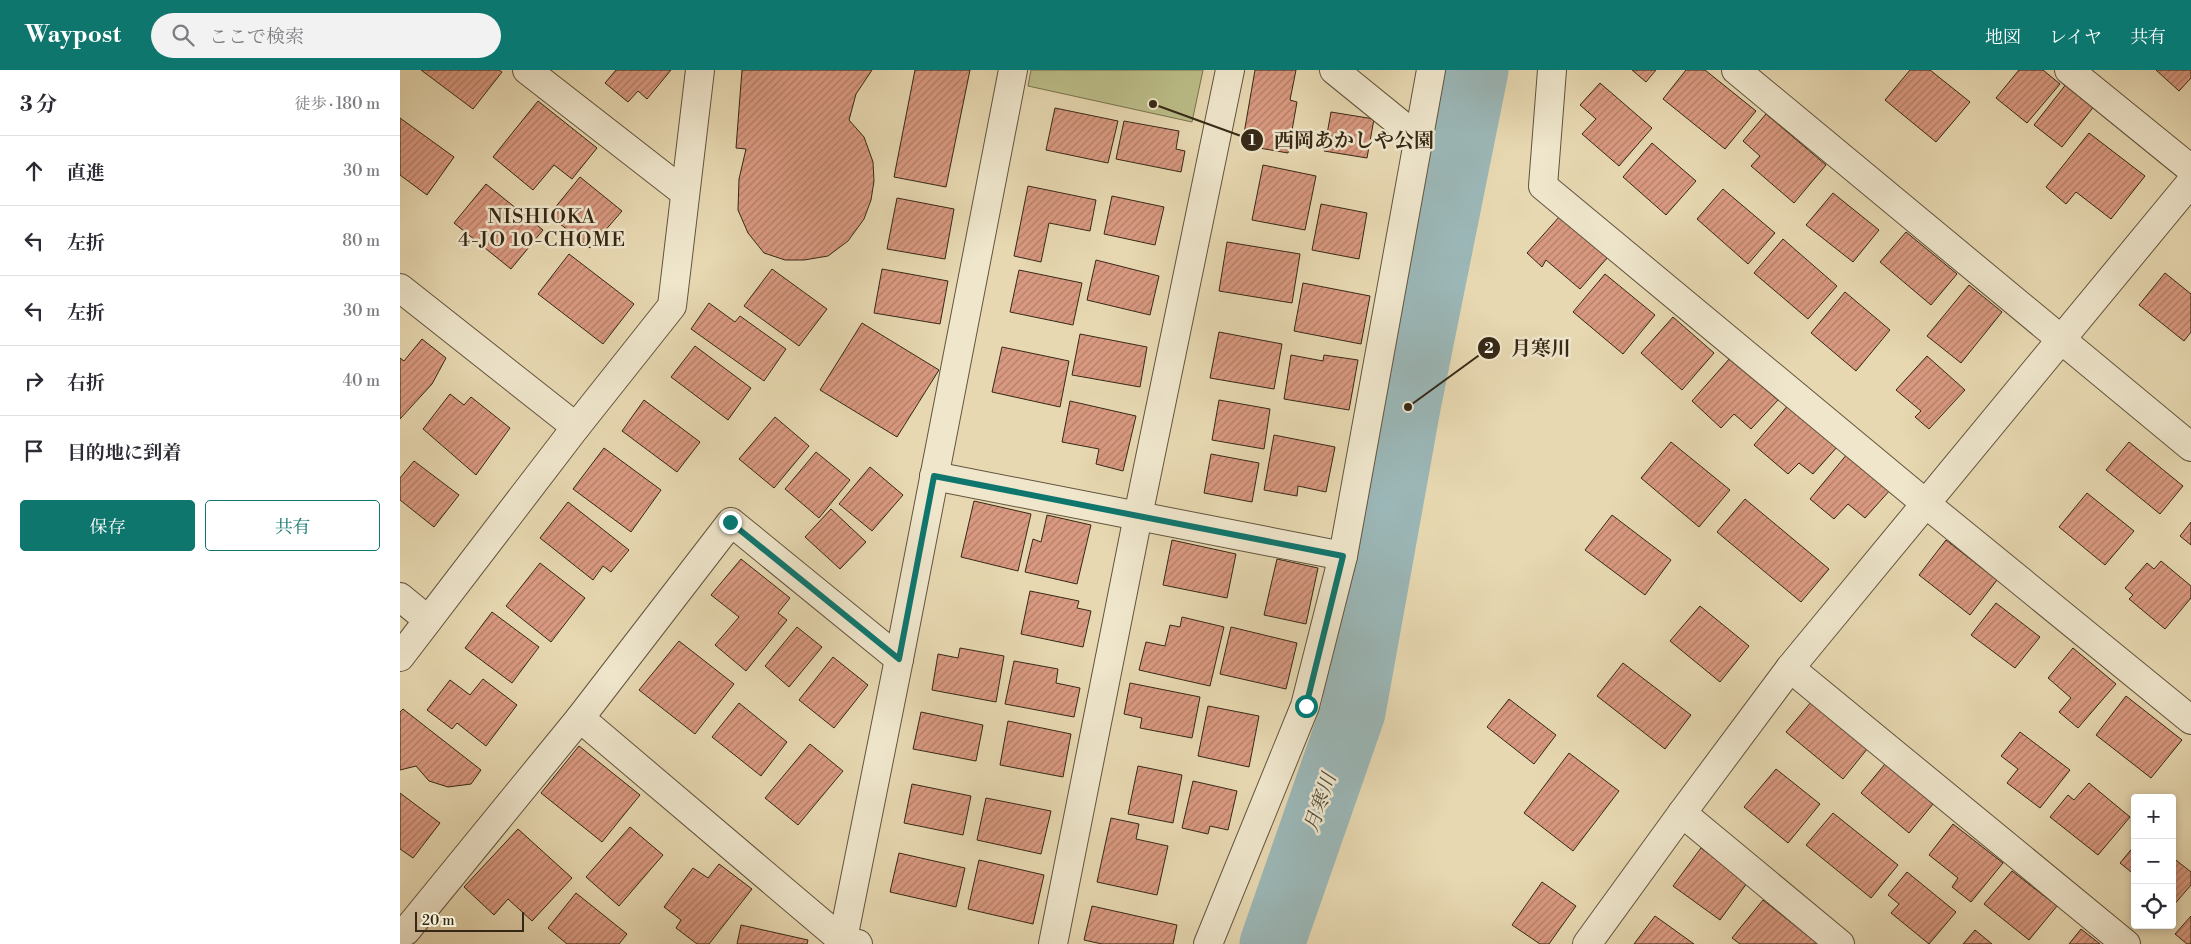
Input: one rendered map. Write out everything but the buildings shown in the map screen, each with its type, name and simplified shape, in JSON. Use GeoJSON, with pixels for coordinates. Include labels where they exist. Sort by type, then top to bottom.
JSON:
{"type":"FeatureCollection","features":[{"type":"Feature","properties":{"kind":"street"},"geometry":{"type":"LineString","coordinates":[[527,70],[685,194]]}},
{"type":"Feature","properties":{"kind":"street"},"geometry":{"type":"LineString","coordinates":[[400,657],[576,427],[672,306],[700,70]]}},
{"type":"Feature","properties":{"kind":"street"},"geometry":{"type":"LineString","coordinates":[[580,718],[847,943],[899,659],[1013,70]]}},
{"type":"Feature","properties":{"kind":"street"},"geometry":{"type":"LineString","coordinates":[[1053,944],[1138,516],[1230,70]]}},
{"type":"Feature","properties":{"kind":"street"},"geometry":{"type":"LineString","coordinates":[[1334,70],[1419,139]]}},
{"type":"Feature","properties":{"kind":"street"},"geometry":{"type":"LineString","coordinates":[[1208,944],[1306,706],[1343,556],[1431,70]]}},
{"type":"Feature","properties":{"kind":"street"},"geometry":{"type":"LineString","coordinates":[[1552,70],[1543,186],[1925,503],[2191,720]]}},
{"type":"Feature","properties":{"kind":"street"},"geometry":{"type":"LineString","coordinates":[[1736,70],[1764,81],[2062,339],[2191,447]]}},
{"type":"Feature","properties":{"kind":"street"},"geometry":{"type":"LineString","coordinates":[[2069,70],[2191,169]]}},
{"type":"Feature","properties":{"kind":"street"},"geometry":{"type":"LineString","coordinates":[[1587,944],[1790,668],[2191,182]]}},
{"type":"Feature","properties":{"kind":"street"},"geometry":{"type":"LineString","coordinates":[[400,288],[576,427]]}},
{"type":"Feature","properties":{"kind":"street"},"geometry":{"type":"LineString","coordinates":[[934,476],[1343,556]]}},
{"type":"Feature","properties":{"kind":"street"},"geometry":{"type":"LineString","coordinates":[[409,934],[580,718],[730,522],[899,659]]}},
{"type":"Feature","properties":{"kind":"street"},"geometry":{"type":"LineString","coordinates":[[400,597],[428,620]]}},
{"type":"Feature","properties":{"kind":"street"},"geometry":{"type":"LineString","coordinates":[[1790,668],[2126,944]]}},
{"type":"Feature","properties":{"kind":"street"},"geometry":{"type":"LineString","coordinates":[[1682,813],[1840,944]]}},
{"type":"Feature","properties":{"kind":"green space"},"geometry":{"type":"Polygon","coordinates":[[[1031,70],[1203,70],[1192,122],[1028,86],[1031,70]]]}},
{"type":"Feature","properties":{"kind":"waterway","name":"月寒川"},"geometry":{"type":"LineString","coordinates":[[1272,944],[1353,712],[1408,407],[1476,70]]}},
{"type":"Feature","properties":{"kind":"place","name":"西岡あかしや公園"},"geometry":{"type":"Point","coordinates":[1153,104]}},
{"type":"Feature","properties":{"kind":"place","name":"月寒川"},"geometry":{"type":"Point","coordinates":[1408,407]}},
{"type":"Feature","properties":{"kind":"district","name":"NISHIOKA 4-JO 10-CHOME"},"geometry":{"type":"Point","coordinates":[542,228]}},
{"type":"Feature","properties":{"kind":"route"},"geometry":{"type":"LineString","coordinates":[[730,522],[899,659],[934,476],[1343,556],[1306,706]]}}]}
